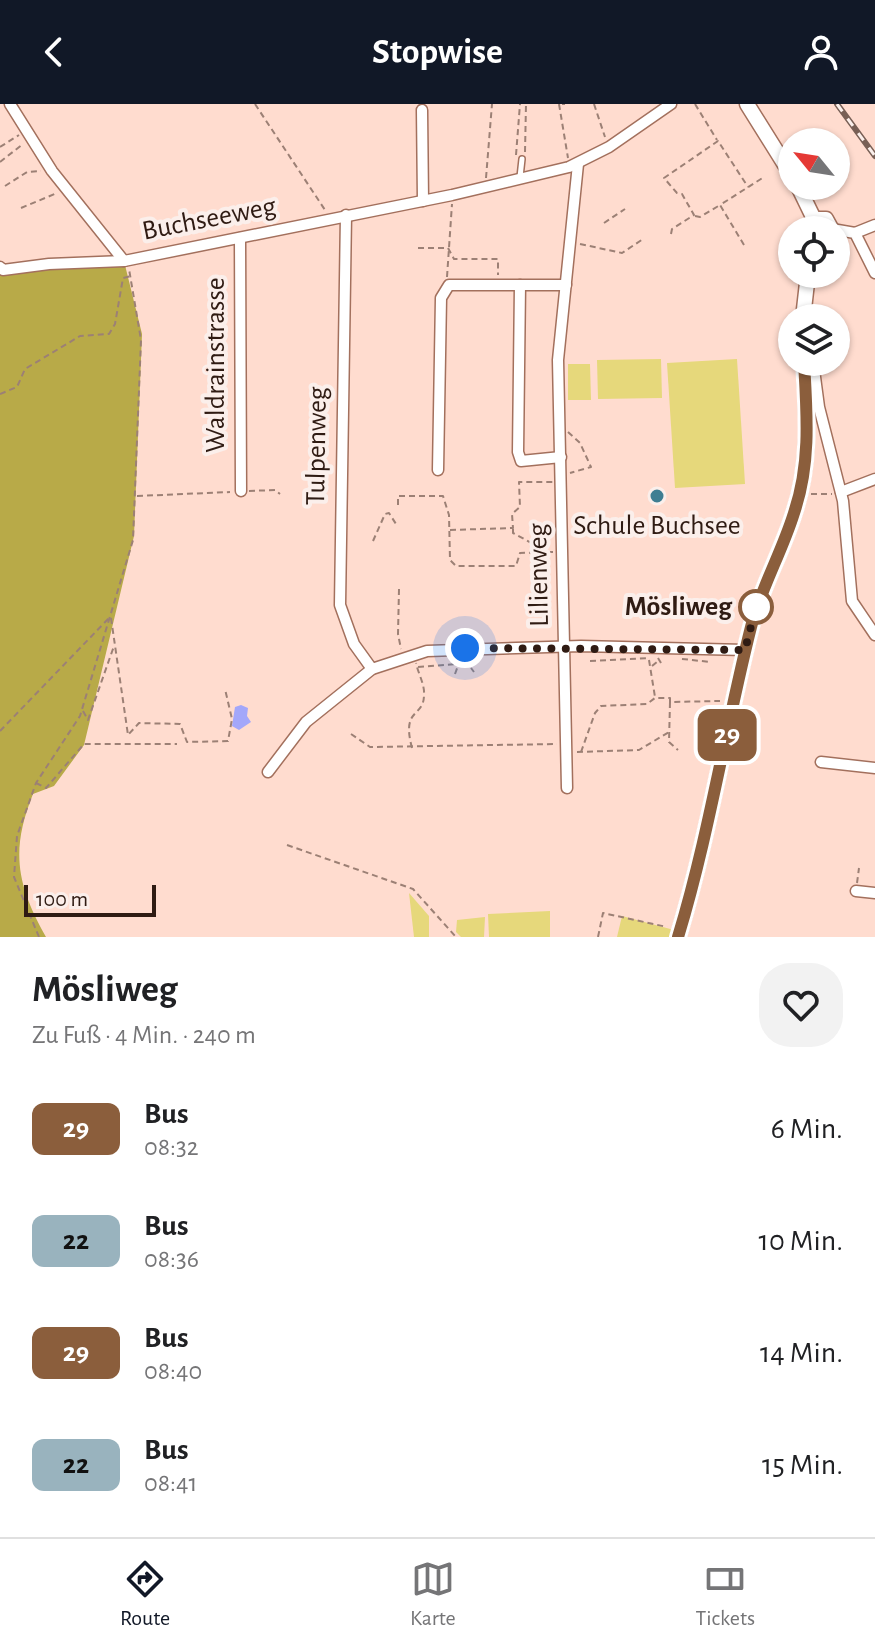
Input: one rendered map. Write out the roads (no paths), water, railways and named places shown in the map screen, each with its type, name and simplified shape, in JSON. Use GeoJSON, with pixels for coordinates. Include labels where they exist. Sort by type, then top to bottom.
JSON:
{"type":"FeatureCollection","features":[{"type":"Feature","properties":{"kind":"street"},"geometry":{"type":"LineString","coordinates":[[10,104],[54,174],[124,261]]}},
{"type":"Feature","properties":{"kind":"street","name":"Buchseeweg"},"geometry":{"type":"LineString","coordinates":[[2,268],[124,261],[520,179],[573,165],[609,147],[671,104]]}},
{"type":"Feature","properties":{"kind":"street"},"geometry":{"type":"LineString","coordinates":[[747,104],[778,154]]}},
{"type":"Feature","properties":{"kind":"street"},"geometry":{"type":"LineString","coordinates":[[422,110],[423,201]]}},
{"type":"Feature","properties":{"kind":"street","name":"Lilienweg"},"geometry":{"type":"LineString","coordinates":[[567,788],[558,349],[571,243],[573,165]]}},
{"type":"Feature","properties":{"kind":"street","name":"Tulpenweg"},"geometry":{"type":"LineString","coordinates":[[346,215],[340,605],[354,644],[372,669]]}},
{"type":"Feature","properties":{"kind":"street"},"geometry":{"type":"LineString","coordinates":[[850,232],[875,225]]}},
{"type":"Feature","properties":{"kind":"street"},"geometry":{"type":"LineString","coordinates":[[855,233],[875,273]]}},
{"type":"Feature","properties":{"kind":"street","name":"Waldrainstrasse"},"geometry":{"type":"LineString","coordinates":[[240,238],[241,491]]}},
{"type":"Feature","properties":{"kind":"street"},"geometry":{"type":"LineString","coordinates":[[438,470],[441,298],[449,285],[566,285]]}},
{"type":"Feature","properties":{"kind":"street"},"geometry":{"type":"LineString","coordinates":[[520,285],[518,452],[521,461],[561,457]]}},
{"type":"Feature","properties":{"kind":"street"},"geometry":{"type":"LineString","coordinates":[[805,304],[807,288]]}},
{"type":"Feature","properties":{"kind":"street"},"geometry":{"type":"LineString","coordinates":[[806,294],[808,304]]}},
{"type":"Feature","properties":{"kind":"street"},"geometry":{"type":"LineString","coordinates":[[679,934],[708,826],[756,608],[787,534],[803,478],[808,435],[805,376]]}},
{"type":"Feature","properties":{"kind":"street"},"geometry":{"type":"LineString","coordinates":[[815,376],[824,429],[841,492],[852,601],[875,635]]}},
{"type":"Feature","properties":{"kind":"street"},"geometry":{"type":"LineString","coordinates":[[841,492],[875,479]]}},
{"type":"Feature","properties":{"kind":"street"},"geometry":{"type":"LineString","coordinates":[[268,772],[306,722],[372,669],[408,656],[455,648],[564,648],[648,653],[745,650]]}},
{"type":"Feature","properties":{"kind":"street"},"geometry":{"type":"LineString","coordinates":[[821,762],[875,768]]}},
{"type":"Feature","properties":{"kind":"street"},"geometry":{"type":"LineString","coordinates":[[856,891],[875,893]]}},
{"type":"Feature","properties":{"kind":"lane"},"geometry":{"type":"LineString","coordinates":[[520,179],[522,159]]}},
{"type":"Feature","properties":{"kind":"water"},"geometry":{"type":"Polygon","coordinates":[[[241,705],[248,708],[247,716],[251,722],[239,730],[232,726],[235,707],[241,705]]]}},
{"type":"Feature","properties":{"kind":"railway"},"geometry":{"type":"LineString","coordinates":[[837,104],[875,156]]}},
{"type":"Feature","properties":{"kind":"place","name":"Schule Buchsee"},"geometry":{"type":"Point","coordinates":[657,496]}},
{"type":"Feature","properties":{"kind":"place","name":"Mösliweg"},"geometry":{"type":"Point","coordinates":[756,607]}}]}
